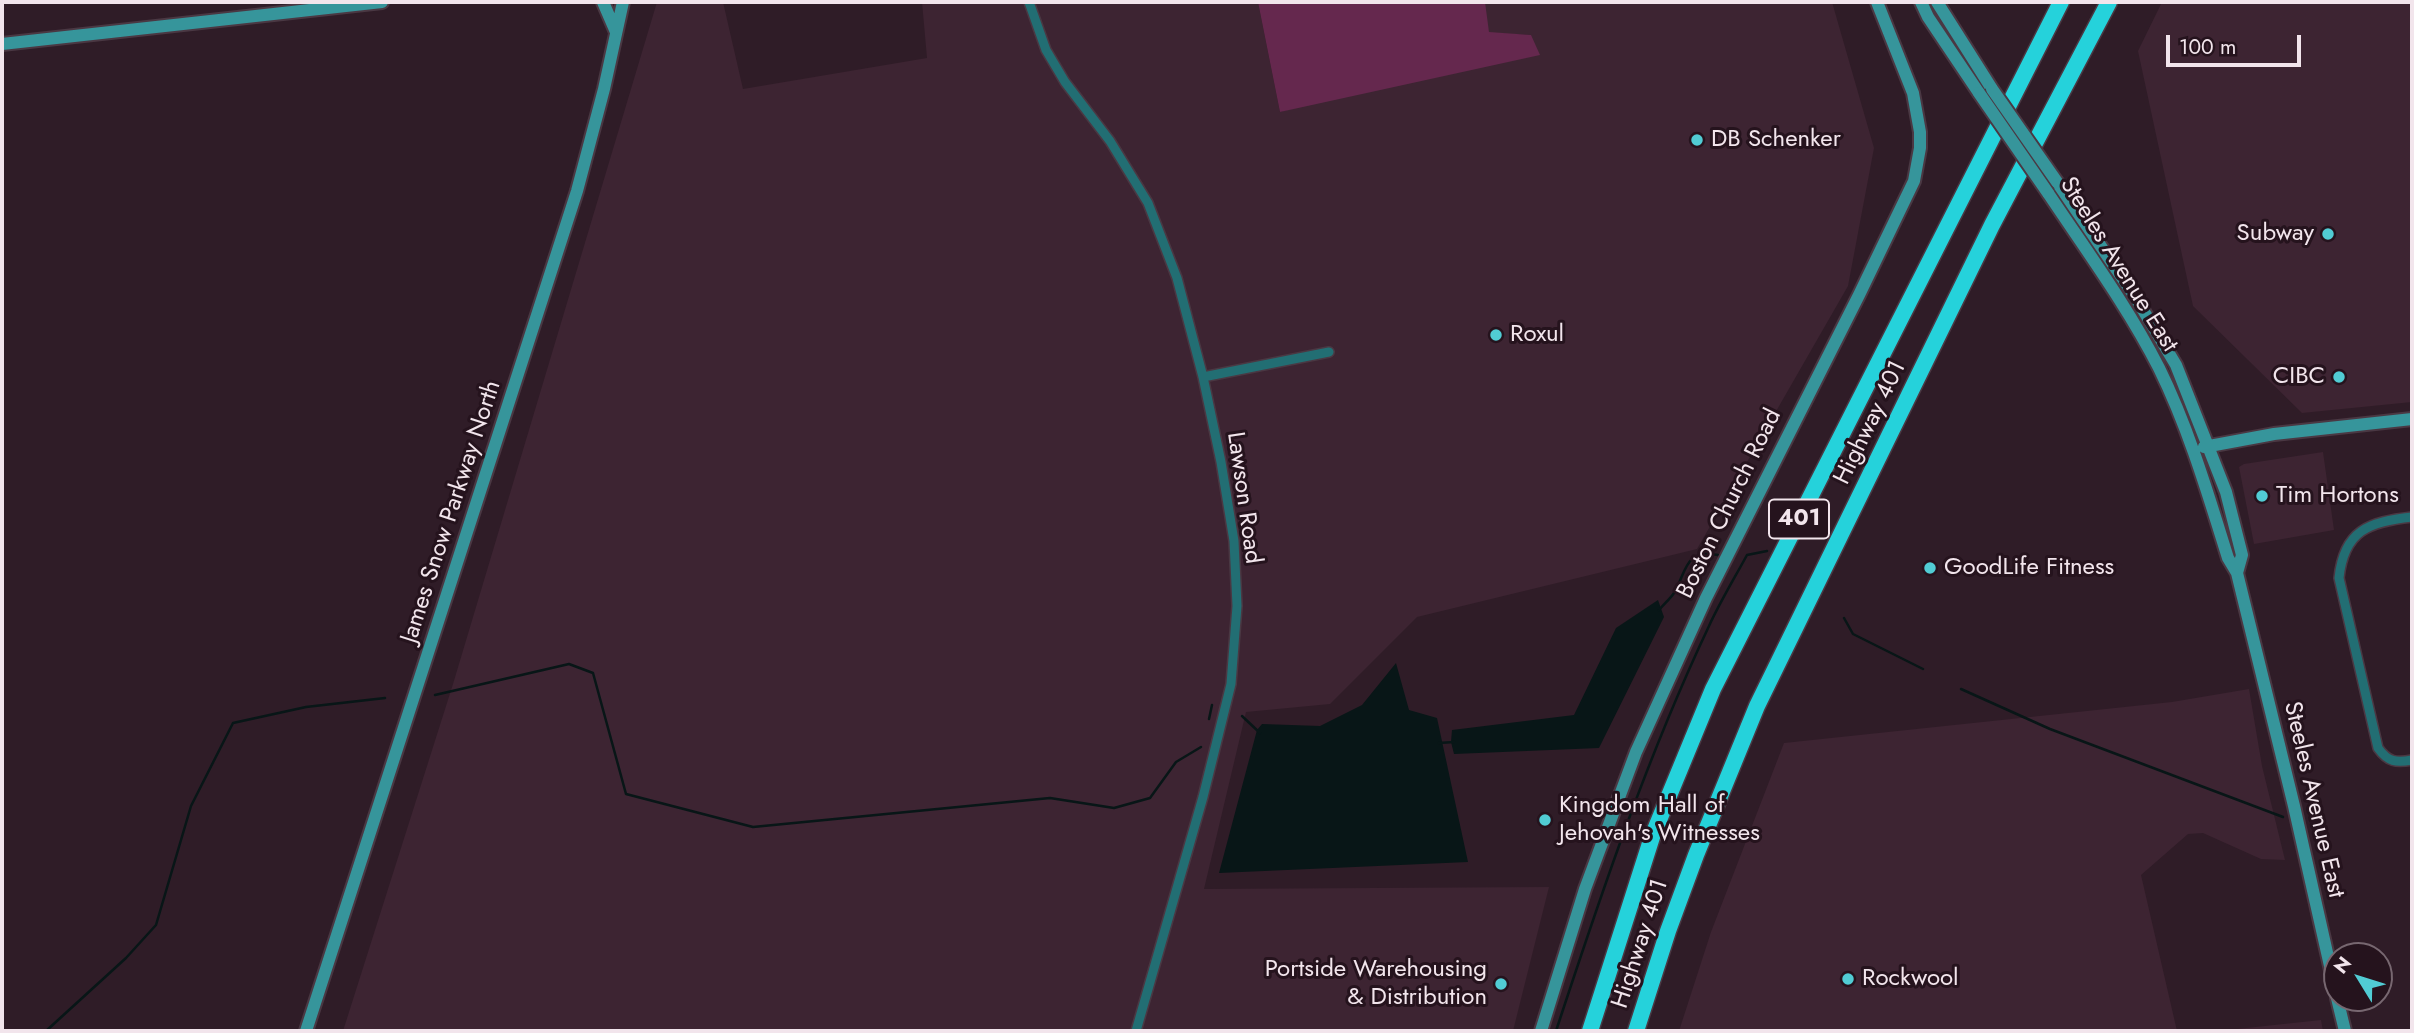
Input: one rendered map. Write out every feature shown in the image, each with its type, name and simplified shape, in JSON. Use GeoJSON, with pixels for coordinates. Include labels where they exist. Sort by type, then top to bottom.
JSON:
{"type":"FeatureCollection","features":[{"type":"Feature","properties":{"kind":"highway","name":"Highway 401"},"geometry":{"type":"LineString","coordinates":[[1590,1031],[1652,837],[1713,689],[2061,2]]}},
{"type":"Feature","properties":{"kind":"highway","name":"Highway 401"},"geometry":{"type":"LineString","coordinates":[[1636,1031],[1696,855],[1757,706],[1992,225],[2109,2]]}},
{"type":"Feature","properties":{"kind":"main road"},"geometry":{"type":"LineString","coordinates":[[2,44],[382,2]]}},
{"type":"Feature","properties":{"kind":"main road"},"geometry":{"type":"LineString","coordinates":[[603,2],[616,32]]}},
{"type":"Feature","properties":{"kind":"main road","name":"James Snow Parkway North"},"geometry":{"type":"LineString","coordinates":[[306,1031],[577,191],[604,89],[623,2]]}},
{"type":"Feature","properties":{"kind":"main road","name":"Boston Church Road"},"geometry":{"type":"LineString","coordinates":[[1541,1031],[1585,889],[1636,752],[1706,598],[1914,181],[1920,132],[1913,93],[1877,2]]}},
{"type":"Feature","properties":{"kind":"main road","name":"Steeles Avenue East"},"geometry":{"type":"LineString","coordinates":[[1921,2],[1928,16],[1986,91],[2052,188],[2134,295],[2165,345],[2176,365],[2226,492],[2242,555],[2237,573]]}},
{"type":"Feature","properties":{"kind":"main road","name":"Steeles Avenue East"},"geometry":{"type":"LineString","coordinates":[[1937,2],[1986,91]]}},
{"type":"Feature","properties":{"kind":"main road","name":"Steeles Avenue East"},"geometry":{"type":"LineString","coordinates":[[2052,188],[2158,366],[2194,450],[2228,558],[2237,573],[2324,942]]}},
{"type":"Feature","properties":{"kind":"main road"},"geometry":{"type":"LineString","coordinates":[[2194,450],[2274,434],[2412,419]]}},
{"type":"Feature","properties":{"kind":"main road","name":"Steeles Avenue East"},"geometry":{"type":"LineString","coordinates":[[2340,1012],[2345,1031]]}},
{"type":"Feature","properties":{"kind":"street","name":"Lawson Road"},"geometry":{"type":"LineString","coordinates":[[1028,2],[1046,50],[1065,82],[1110,141],[1148,203],[1177,278],[1203,377],[1234,541],[1237,606],[1231,684],[1203,797],[1136,1031]]}},
{"type":"Feature","properties":{"kind":"street"},"geometry":{"type":"LineString","coordinates":[[1203,377],[1329,352]]}},
{"type":"Feature","properties":{"kind":"street"},"geometry":{"type":"LineString","coordinates":[[2412,517],[2381,520],[2363,529],[2349,543],[2341,559],[2340,578],[2378,748],[2389,761],[2412,760]]}},
{"type":"Feature","properties":{"kind":"shaded area"},"geometry":{"type":"Polygon","coordinates":[[[657,2],[723,2],[743,89],[927,58],[922,2],[1258,2],[1280,112],[1531,35],[1489,33],[1482,2],[1832,2],[1874,148],[1848,286],[1697,549],[1417,617],[1330,704],[1246,712],[1204,889],[1549,887],[1513,1031],[343,1031],[453,684],[657,2]]]}},
{"type":"Feature","properties":{"kind":"shaded area"},"geometry":{"type":"Polygon","coordinates":[[[1258,2],[1485,2],[1489,32],[1531,35],[1540,55],[1280,112],[1258,2]]]}},
{"type":"Feature","properties":{"kind":"shaded area"},"geometry":{"type":"Polygon","coordinates":[[[2162,2],[2412,2],[2412,402],[2302,413],[2193,306],[2138,51],[2162,2]]]}},
{"type":"Feature","properties":{"kind":"shaded area"},"geometry":{"type":"Polygon","coordinates":[[[2323,452],[2334,530],[2254,544],[2239,467],[2323,452]]]}},
{"type":"Feature","properties":{"kind":"shaded area"},"geometry":{"type":"Polygon","coordinates":[[[1658,600],[1664,617],[1599,748],[1454,754],[1452,730],[1574,715],[1616,628],[1658,600]]]}},
{"type":"Feature","properties":{"kind":"shaded area"},"geometry":{"type":"Polygon","coordinates":[[[1396,663],[1409,710],[1437,718],[1468,862],[1219,873],[1257,730],[1262,724],[1320,726],[1362,705],[1396,663]]]}},
{"type":"Feature","properties":{"kind":"shaded area","name":"Rockwool"},"geometry":{"type":"Polygon","coordinates":[[[2249,689],[2262,766],[2285,860],[2261,859],[2203,833],[2188,834],[2141,875],[2177,1031],[1679,1031],[1711,932],[1784,743],[2172,702],[2249,689]]]}},
{"type":"Feature","properties":{"kind":"shaded area"},"geometry":{"type":"Polygon","coordinates":[[[2321,1020],[2323,1031],[2218,1031],[2321,1020]]]}},
{"type":"Feature","properties":{"kind":"waterway"},"geometry":{"type":"LineString","coordinates":[[1556,1031],[1626,826],[1686,675],[1713,617],[1747,555],[1767,551]]}},
{"type":"Feature","properties":{"kind":"waterway"},"geometry":{"type":"LineString","coordinates":[[1659,610],[1674,593],[1693,559],[1699,555],[1718,555]]}},
{"type":"Feature","properties":{"kind":"waterway"},"geometry":{"type":"LineString","coordinates":[[1844,618],[1853,634],[1923,669]]}},
{"type":"Feature","properties":{"kind":"waterway"},"geometry":{"type":"LineString","coordinates":[[435,695],[569,664],[593,673],[626,794],[753,827],[1050,798],[1114,808],[1150,798],[1176,762],[1201,747]]}},
{"type":"Feature","properties":{"kind":"waterway"},"geometry":{"type":"LineString","coordinates":[[1961,689],[2050,729],[2283,817]]}},
{"type":"Feature","properties":{"kind":"waterway"},"geometry":{"type":"LineString","coordinates":[[46,1031],[126,958],[156,925],[191,806],[233,723],[306,707],[385,698]]}},
{"type":"Feature","properties":{"kind":"waterway"},"geometry":{"type":"LineString","coordinates":[[1209,719],[1212,705]]}},
{"type":"Feature","properties":{"kind":"waterway"},"geometry":{"type":"LineString","coordinates":[[1242,716],[1260,733]]}},
{"type":"Feature","properties":{"kind":"waterway"},"geometry":{"type":"LineString","coordinates":[[1439,743],[1454,742]]}},
{"type":"Feature","properties":{"kind":"place","name":"DB Schenker"},"geometry":{"type":"Point","coordinates":[1697,140]}},
{"type":"Feature","properties":{"kind":"place","name":"Subway"},"geometry":{"type":"Point","coordinates":[2328,234]}},
{"type":"Feature","properties":{"kind":"place","name":"Roxul"},"geometry":{"type":"Point","coordinates":[1496,335]}},
{"type":"Feature","properties":{"kind":"place","name":"CIBC"},"geometry":{"type":"Point","coordinates":[2339,377]}},
{"type":"Feature","properties":{"kind":"place","name":"Tim Hortons"},"geometry":{"type":"Point","coordinates":[2262,496]}},
{"type":"Feature","properties":{"kind":"place","name":"GoodLife Fitness"},"geometry":{"type":"Point","coordinates":[1930,568]}},
{"type":"Feature","properties":{"kind":"place","name":"Kingdom Hall of Jehovah's Witnesses"},"geometry":{"type":"Point","coordinates":[1545,820]}},
{"type":"Feature","properties":{"kind":"place","name":"Rockwool"},"geometry":{"type":"Point","coordinates":[1848,979]}},
{"type":"Feature","properties":{"kind":"place","name":"Portside Warehousing & Distribution"},"geometry":{"type":"Point","coordinates":[1501,984]}}]}
